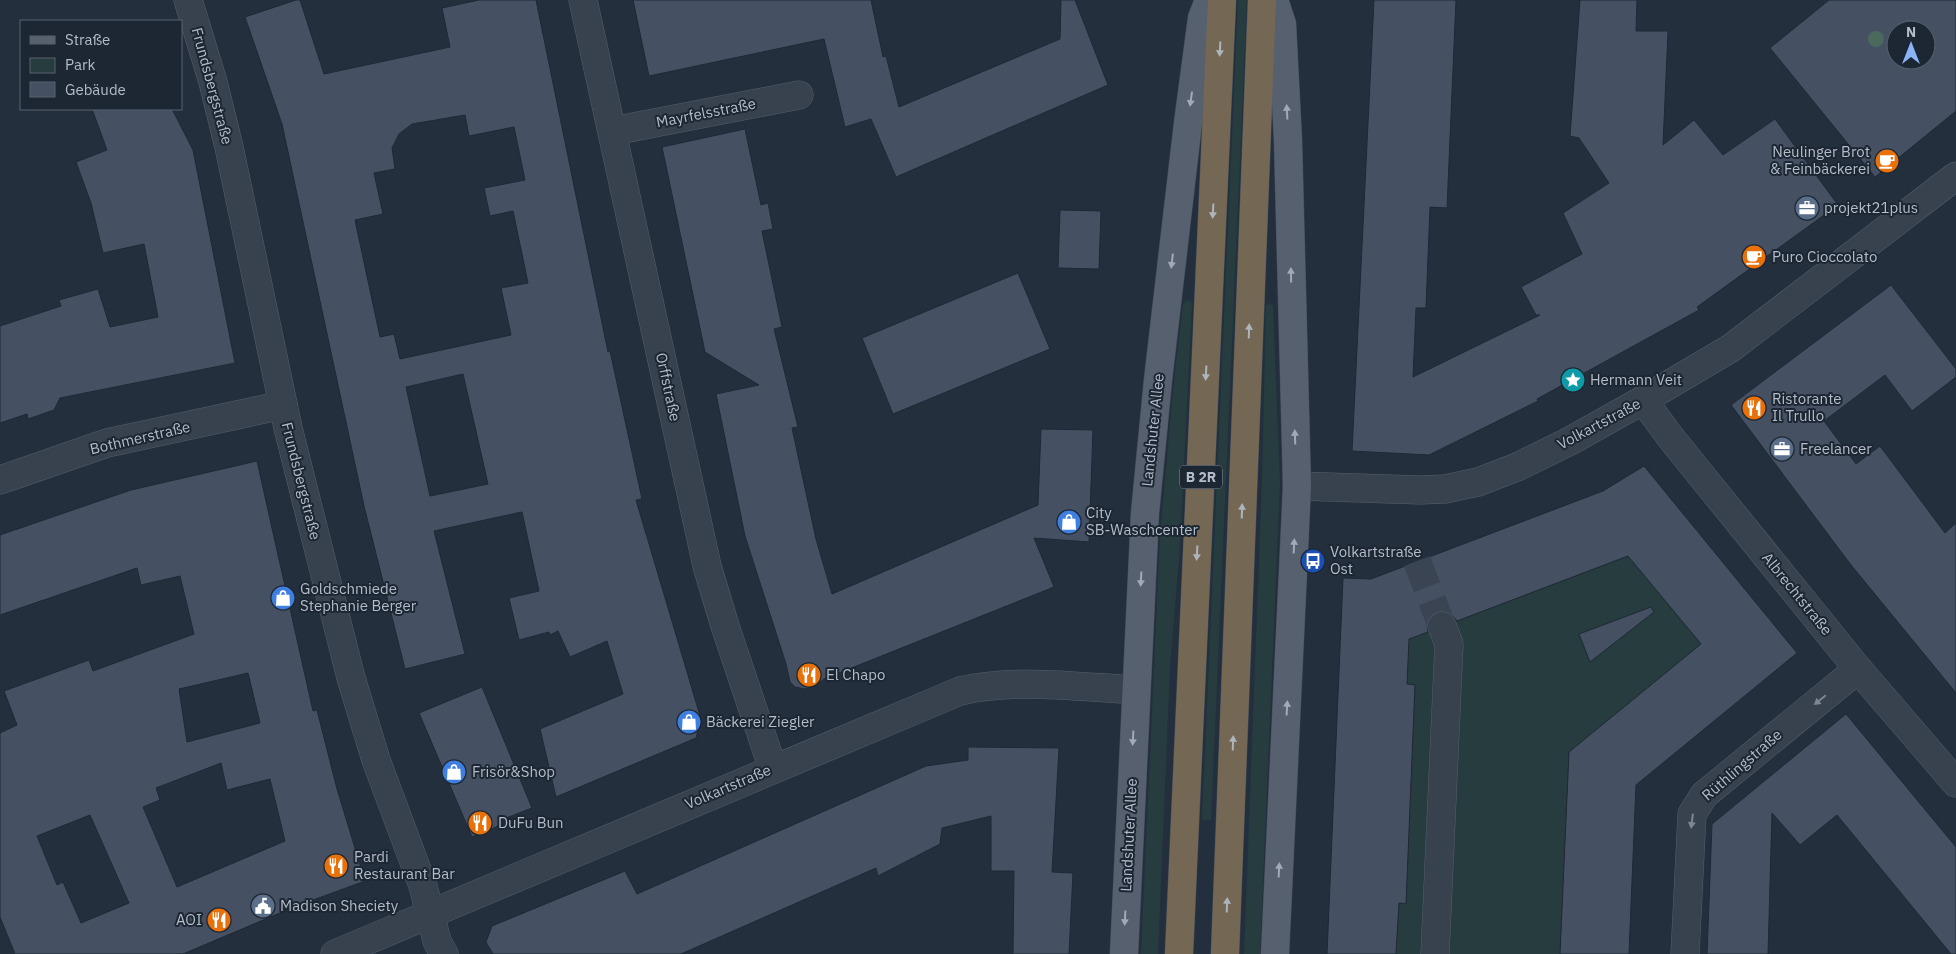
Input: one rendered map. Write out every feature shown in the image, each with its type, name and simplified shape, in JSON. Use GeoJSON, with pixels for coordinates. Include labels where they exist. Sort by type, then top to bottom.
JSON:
{"type":"FeatureCollection","features":[{"type":"Feature","properties":{"kind":"highway","name":"B 2R"},"geometry":{"type":"LineString","coordinates":[[1179,954],[1222,0]]}},
{"type":"Feature","properties":{"kind":"highway","name":"B 2R"},"geometry":{"type":"LineString","coordinates":[[1225,954],[1262,0]]}},
{"type":"Feature","properties":{"kind":"main road","name":"Landshuter Allee"},"geometry":{"type":"LineString","coordinates":[[1124,954],[1145,513],[1158,380],[1190,104],[1202,18],[1209,0]]}},
{"type":"Feature","properties":{"kind":"main road"},"geometry":{"type":"LineString","coordinates":[[1274,0],[1282,24],[1287,121],[1297,486],[1275,954]]}},
{"type":"Feature","properties":{"kind":"street","name":"Frundsbergstraße"},"geometry":{"type":"LineString","coordinates":[[188,0],[213,82],[229,147],[283,405],[351,678],[376,760],[423,886],[437,941],[444,954]]}},
{"type":"Feature","properties":{"kind":"street","name":"Orffstraße"},"geometry":{"type":"LineString","coordinates":[[583,0],[707,566],[730,644],[773,769]]}},
{"type":"Feature","properties":{"kind":"street","name":"Mayrfelsstraße"},"geometry":{"type":"LineString","coordinates":[[613,131],[799,95]]}},
{"type":"Feature","properties":{"kind":"street","name":"Volkartstraße"},"geometry":{"type":"LineString","coordinates":[[1297,486],[1420,490],[1445,489],[1478,482],[1517,467],[1570,441],[1732,348],[1956,176]]}},
{"type":"Feature","properties":{"kind":"street","name":"Albrechtstraße"},"geometry":{"type":"LineString","coordinates":[[1643,400],[1671,438],[1858,669],[1956,783]]}},
{"type":"Feature","properties":{"kind":"street","name":"Bothmerstraße"},"geometry":{"type":"LineString","coordinates":[[0,480],[108,444],[283,405]]}},
{"type":"Feature","properties":{"kind":"street"},"geometry":{"type":"LineString","coordinates":[[1435,954],[1449,644],[1442,626]]}},
{"type":"Feature","properties":{"kind":"street","name":"Rüthlingstraße"},"geometry":{"type":"LineString","coordinates":[[1685,954],[1692,814],[1704,795],[1858,669]]}},
{"type":"Feature","properties":{"kind":"street","name":"Volkartstraße"},"geometry":{"type":"LineString","coordinates":[[335,954],[942,697],[982,686],[1006,684],[1136,690]]}},
{"type":"Feature","properties":{"kind":"green space"},"geometry":{"type":"Polygon","coordinates":[[[1238,0],[1247,0],[1211,820],[1202,820],[1238,0]]]}},
{"type":"Feature","properties":{"kind":"green space"},"geometry":{"type":"Polygon","coordinates":[[[1187,300],[1192,302],[1180,546],[1170,667],[1158,954],[1141,954],[1160,536],[1173,390],[1183,304],[1187,300]]]}},
{"type":"Feature","properties":{"kind":"green space"},"geometry":{"type":"Polygon","coordinates":[[[1269,303],[1273,306],[1280,483],[1260,954],[1244,954],[1262,481],[1266,306],[1269,303]]]}},
{"type":"Feature","properties":{"kind":"green space"},"geometry":{"type":"Polygon","coordinates":[[[1629,556],[1701,644],[1569,752],[1560,954],[1396,954],[1399,903],[1406,903],[1415,685],[1407,684],[1409,639],[1629,556]]]}},
{"type":"Feature","properties":{"kind":"building"},"geometry":{"type":"Polygon","coordinates":[[[300,0],[324,74],[450,47],[442,8],[479,0],[536,0],[608,352],[610,351],[642,499],[636,500],[701,719],[696,738],[556,797],[540,729],[623,694],[607,641],[570,657],[558,631],[550,635],[549,632],[519,640],[509,598],[539,591],[522,512],[434,531],[465,654],[405,669],[364,506],[282,124],[245,17],[300,0]],[[465,115],[412,124],[399,134],[392,148],[395,169],[374,173],[383,214],[355,220],[380,337],[394,334],[400,359],[511,335],[501,288],[528,283],[513,211],[490,216],[484,188],[525,180],[514,127],[469,136],[465,115]],[[463,374],[406,387],[430,496],[488,484],[463,374]]]}},
{"type":"Feature","properties":{"kind":"building"},"geometry":{"type":"Polygon","coordinates":[[[633,0],[871,0],[883,57],[886,56],[899,107],[1060,39],[1061,0],[1075,0],[1108,85],[896,177],[871,119],[845,127],[824,39],[649,76],[633,0]]]}},
{"type":"Feature","properties":{"kind":"building"},"geometry":{"type":"Polygon","coordinates":[[[1374,0],[1456,0],[1447,208],[1430,207],[1426,308],[1416,308],[1413,377],[1540,315],[1536,315],[1521,287],[1582,254],[1563,213],[1609,183],[1579,138],[1570,136],[1580,0],[1637,0],[1636,31],[1668,31],[1663,145],[1694,120],[1723,155],[1775,119],[1838,205],[1697,307],[1699,310],[1537,399],[1538,401],[1429,455],[1352,451],[1374,0]]]}},
{"type":"Feature","properties":{"kind":"building"},"geometry":{"type":"Polygon","coordinates":[[[1829,0],[1956,0],[1956,111],[1875,177],[1770,48],[1829,0]]]}},
{"type":"Feature","properties":{"kind":"building"},"geometry":{"type":"Polygon","coordinates":[[[92,110],[173,110],[193,150],[235,363],[60,398],[54,410],[28,419],[27,414],[0,423],[0,326],[61,306],[59,300],[98,289],[110,327],[158,317],[144,244],[103,253],[91,203],[76,162],[107,150],[92,110]]]}},
{"type":"Feature","properties":{"kind":"building"},"geometry":{"type":"Polygon","coordinates":[[[745,129],[761,205],[768,203],[773,229],[762,231],[782,327],[774,329],[798,427],[792,428],[816,539],[832,594],[1038,505],[1041,429],[1093,430],[1089,542],[1034,538],[1054,587],[824,679],[815,686],[805,689],[795,687],[790,682],[745,536],[716,394],[759,385],[705,352],[662,147],[745,129]]]}},
{"type":"Feature","properties":{"kind":"building"},"geometry":{"type":"Polygon","coordinates":[[[1060,210],[1101,211],[1099,269],[1058,268],[1060,210]]]}},
{"type":"Feature","properties":{"kind":"building"},"geometry":{"type":"Polygon","coordinates":[[[1018,273],[1050,349],[893,414],[862,338],[1018,273]]]}},
{"type":"Feature","properties":{"kind":"building"},"geometry":{"type":"Polygon","coordinates":[[[1891,285],[1956,369],[1956,377],[1912,411],[1885,375],[1824,421],[1856,464],[1880,446],[1945,533],[1956,523],[1956,693],[1851,565],[1731,405],[1891,285]]]}},
{"type":"Feature","properties":{"kind":"building"},"geometry":{"type":"Polygon","coordinates":[[[257,461],[313,711],[317,710],[337,789],[365,881],[294,907],[183,954],[15,954],[0,917],[0,733],[17,725],[4,691],[89,660],[93,671],[194,634],[180,576],[141,585],[137,568],[0,615],[0,535],[131,490],[257,461]],[[248,673],[179,689],[187,742],[260,723],[248,673]],[[221,763],[156,788],[160,800],[143,807],[177,887],[285,841],[270,779],[227,790],[221,763]],[[90,815],[37,836],[57,885],[63,882],[81,923],[129,903],[90,815]]]}},
{"type":"Feature","properties":{"kind":"building"},"geometry":{"type":"Polygon","coordinates":[[[1644,466],[1797,653],[1636,785],[1629,954],[1560,954],[1569,752],[1701,644],[1628,556],[1457,621],[1451,614],[1437,611],[1430,617],[1427,624],[1428,632],[1409,639],[1407,684],[1415,685],[1406,904],[1399,903],[1396,954],[1327,954],[1343,578],[1371,579],[1603,491],[1644,466]]]}},
{"type":"Feature","properties":{"kind":"building"},"geometry":{"type":"Polygon","coordinates":[[[1651,607],[1654,612],[1590,662],[1579,634],[1651,607]]]}},
{"type":"Feature","properties":{"kind":"building"},"geometry":{"type":"Polygon","coordinates":[[[482,687],[532,808],[501,820],[503,824],[472,837],[419,713],[482,687]]]}},
{"type":"Feature","properties":{"kind":"building"},"geometry":{"type":"Polygon","coordinates":[[[1846,714],[1956,847],[1956,954],[1951,954],[1837,815],[1800,845],[1772,813],[1768,954],[1707,954],[1712,824],[1846,714]]]}},
{"type":"Feature","properties":{"kind":"building"},"geometry":{"type":"Polygon","coordinates":[[[968,747],[1059,748],[1052,872],[1073,873],[1069,954],[1013,954],[1014,871],[991,871],[991,816],[942,828],[940,844],[878,876],[876,868],[681,954],[493,954],[486,942],[492,926],[625,871],[637,894],[926,766],[968,760],[968,747]]]}},
{"type":"Feature","properties":{"kind":"tunnel"},"geometry":{"type":"LineString","coordinates":[[1417,561],[1442,626]]}},
{"type":"Feature","properties":{"kind":"place","name":"Neulinger Brot & Feinbäckerei"},"geometry":{"type":"Point","coordinates":[1887,161]}},
{"type":"Feature","properties":{"kind":"place","name":"projekt21plus"},"geometry":{"type":"Point","coordinates":[1807,208]}},
{"type":"Feature","properties":{"kind":"place","name":"Puro Cioccolato"},"geometry":{"type":"Point","coordinates":[1754,257]}},
{"type":"Feature","properties":{"kind":"place","name":"Hermann Veit"},"geometry":{"type":"Point","coordinates":[1573,380]}},
{"type":"Feature","properties":{"kind":"place","name":"Ristorante Il Trullo"},"geometry":{"type":"Point","coordinates":[1754,408]}},
{"type":"Feature","properties":{"kind":"place","name":"Freelancer"},"geometry":{"type":"Point","coordinates":[1782,449]}},
{"type":"Feature","properties":{"kind":"place","name":"City SB-Waschcenter"},"geometry":{"type":"Point","coordinates":[1069,522]}},
{"type":"Feature","properties":{"kind":"place","name":"Volkartstraße Ost"},"geometry":{"type":"Point","coordinates":[1313,561]}},
{"type":"Feature","properties":{"kind":"place","name":"Goldschmiede Stephanie Berger"},"geometry":{"type":"Point","coordinates":[283,598]}},
{"type":"Feature","properties":{"kind":"place","name":"El Chapo"},"geometry":{"type":"Point","coordinates":[809,675]}},
{"type":"Feature","properties":{"kind":"place","name":"Bäckerei Ziegler"},"geometry":{"type":"Point","coordinates":[689,722]}},
{"type":"Feature","properties":{"kind":"place","name":"Frisör&Shop"},"geometry":{"type":"Point","coordinates":[454,772]}},
{"type":"Feature","properties":{"kind":"place","name":"DuFu Bun"},"geometry":{"type":"Point","coordinates":[480,823]}},
{"type":"Feature","properties":{"kind":"place","name":"Pardi Restaurant Bar"},"geometry":{"type":"Point","coordinates":[336,866]}},
{"type":"Feature","properties":{"kind":"place","name":"Madison Sheciety"},"geometry":{"type":"Point","coordinates":[263,906]}},
{"type":"Feature","properties":{"kind":"place","name":"AOI"},"geometry":{"type":"Point","coordinates":[219,920]}}]}
